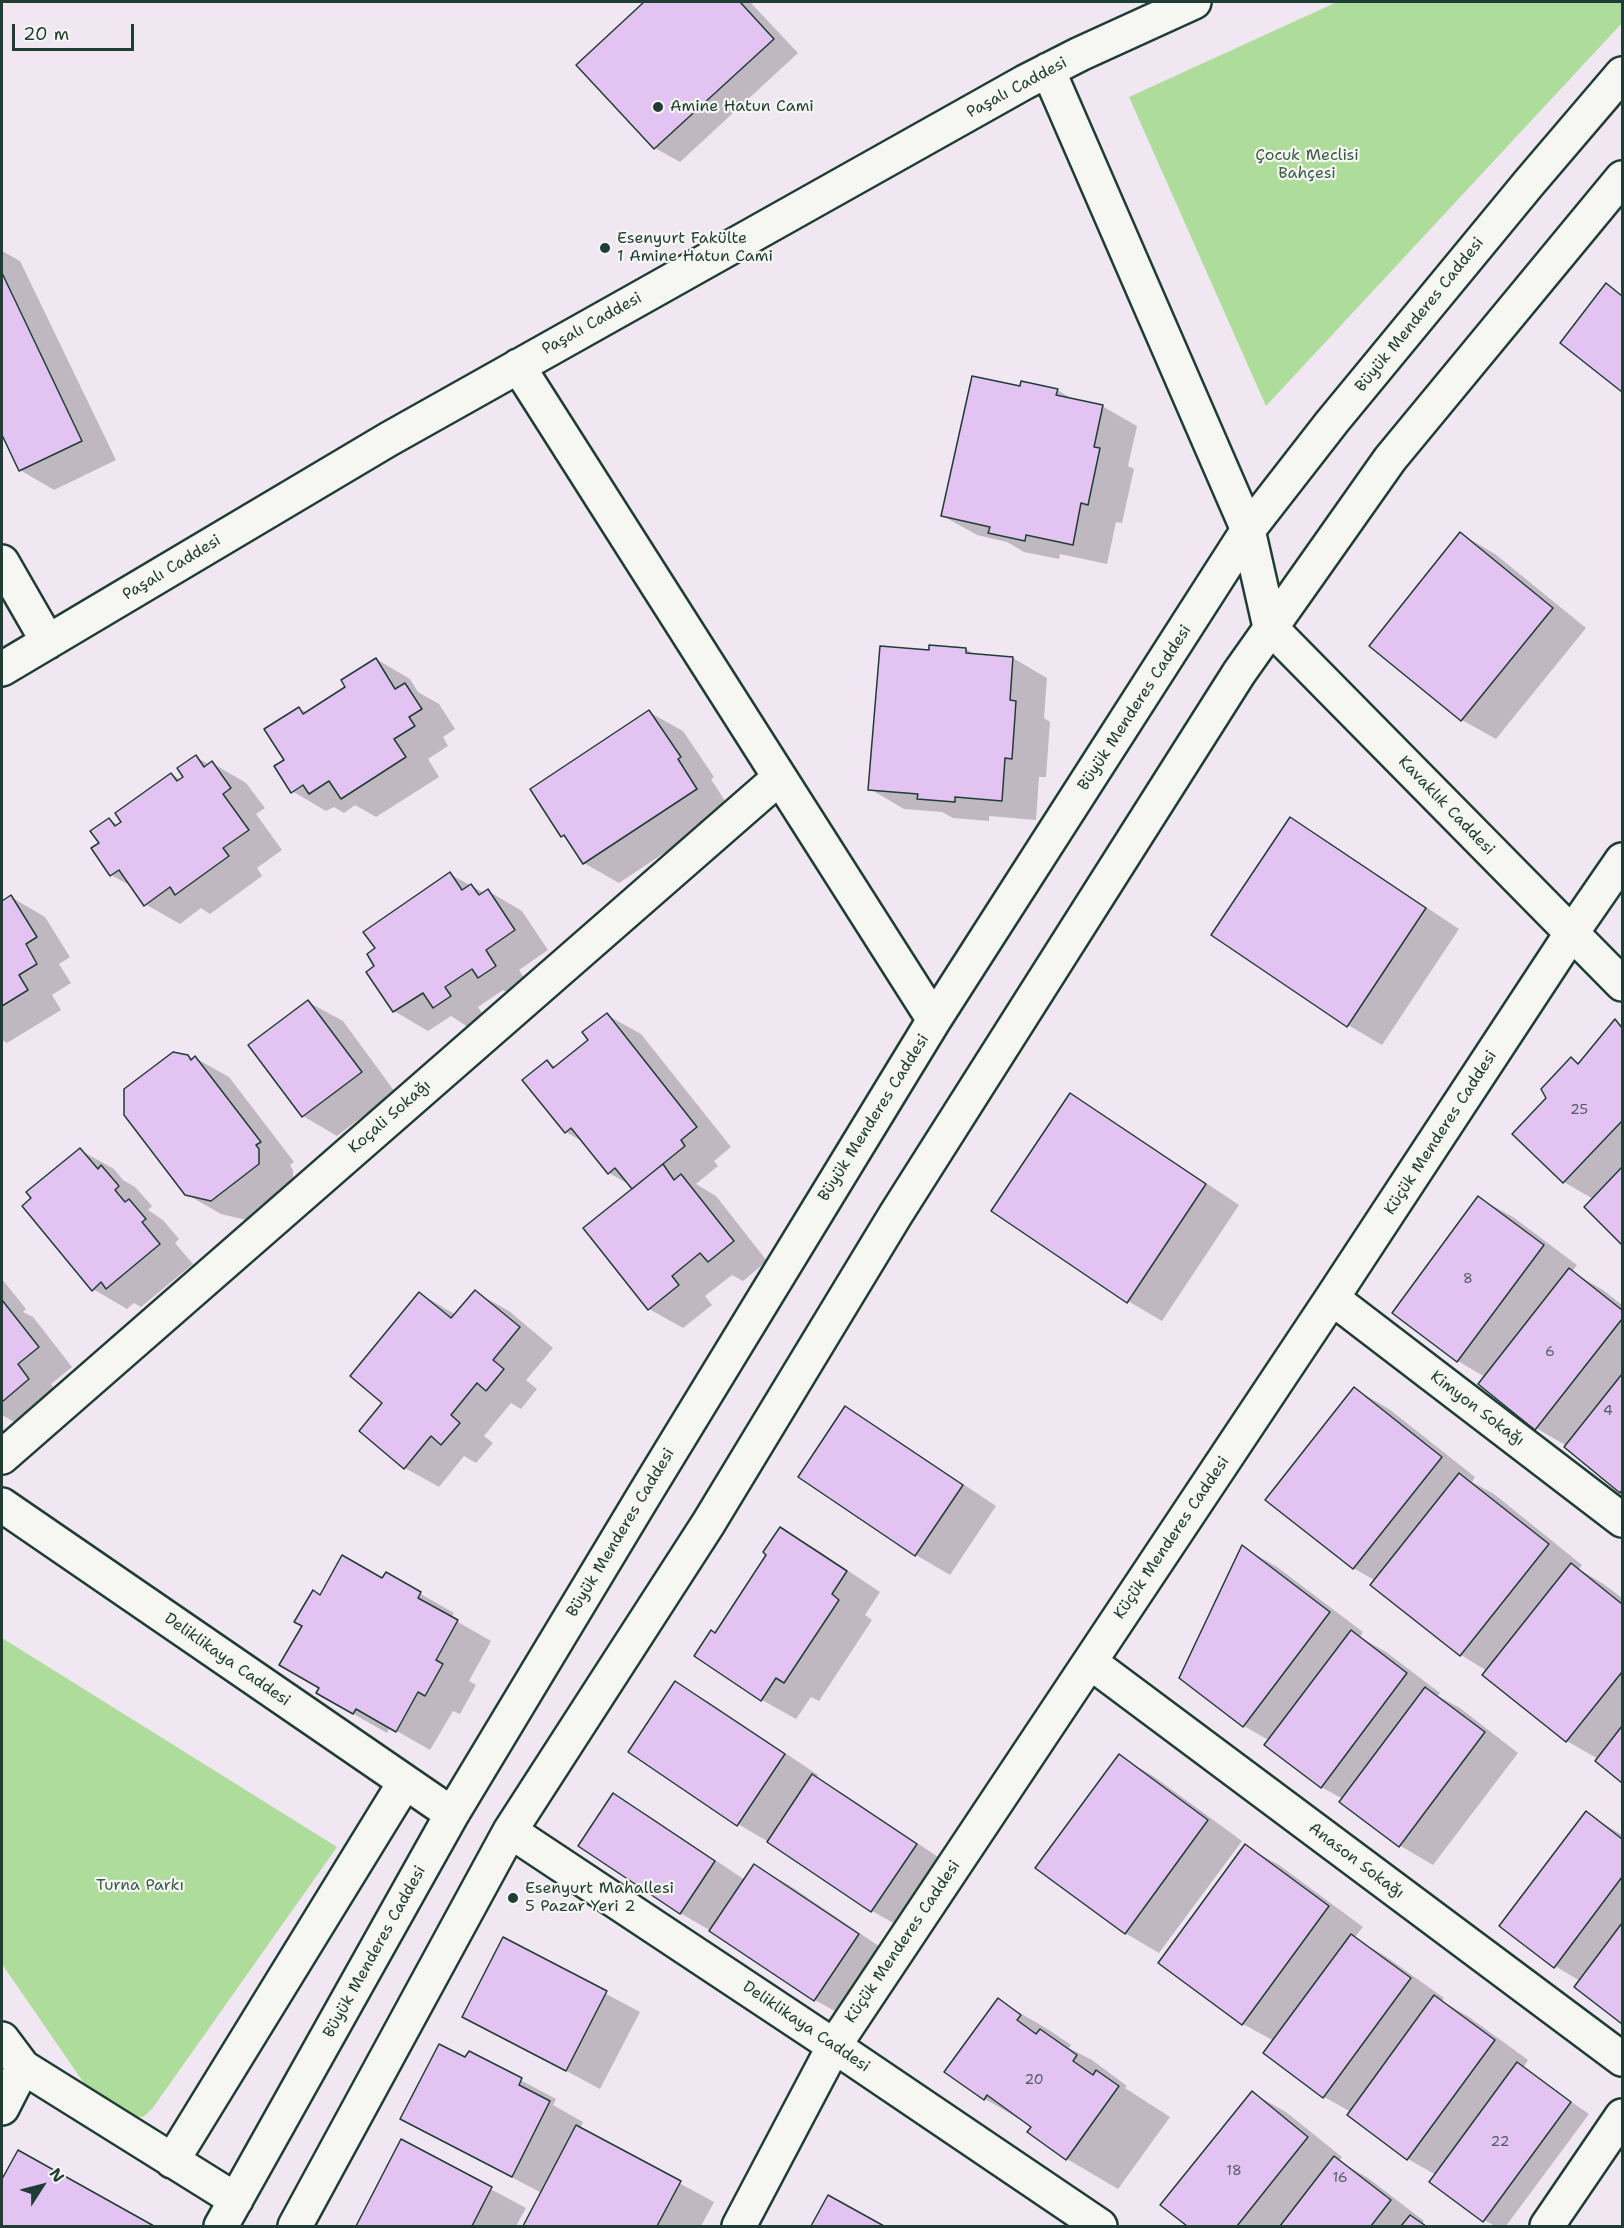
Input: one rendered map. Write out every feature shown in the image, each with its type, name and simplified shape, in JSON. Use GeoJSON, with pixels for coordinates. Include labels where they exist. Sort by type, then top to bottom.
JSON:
{"type":"FeatureCollection","features":[{"type":"Feature","properties":{"kind":"street","name":"Paşalı Caddesi"},"geometry":{"type":"LineString","coordinates":[[2,669],[518,366],[1048,70],[1194,2]]}},
{"type":"Feature","properties":{"kind":"street"},"geometry":{"type":"LineString","coordinates":[[1048,70],[1248,530],[1270,627]]}},
{"type":"Feature","properties":{"kind":"street","name":"Büyük Menderes Caddesi"},"geometry":{"type":"LineString","coordinates":[[228,2213],[452,1814],[934,1020],[1248,530],[1332,422],[1623,74]]}},
{"type":"Feature","properties":{"kind":"street"},"geometry":{"type":"LineString","coordinates":[[295,2226],[510,1831],[708,1524],[896,1214],[1270,627],[1390,459],[1623,178]]}},
{"type":"Feature","properties":{"kind":"street"},"geometry":{"type":"LineString","coordinates":[[518,366],[934,1020]]}},
{"type":"Feature","properties":{"kind":"street"},"geometry":{"type":"LineString","coordinates":[[2,562],[48,642]]}},
{"type":"Feature","properties":{"kind":"street","name":"Kavaklık Caddesi"},"geometry":{"type":"LineString","coordinates":[[1270,627],[1571,934],[1623,984]]}},
{"type":"Feature","properties":{"kind":"street","name":"Koçali Sokağı"},"geometry":{"type":"LineString","coordinates":[[2,1457],[779,778]]}},
{"type":"Feature","properties":{"kind":"street","name":"Küçük Menderes Caddesi"},"geometry":{"type":"LineString","coordinates":[[740,2226],[834,2046],[1332,1298],[1571,934],[1623,860]]}},
{"type":"Feature","properties":{"kind":"street","name":"Kimyon Sokağı"},"geometry":{"type":"LineString","coordinates":[[1332,1298],[1623,1520]]}},
{"type":"Feature","properties":{"kind":"street","name":"Deliklikaya Caddesi"},"geometry":{"type":"LineString","coordinates":[[2,1505],[452,1814]]}},
{"type":"Feature","properties":{"kind":"street","name":"Anason Sokağı"},"geometry":{"type":"LineString","coordinates":[[1089,1662],[1623,2059]]}},
{"type":"Feature","properties":{"kind":"street"},"geometry":{"type":"LineString","coordinates":[[172,2161],[405,1782]]}},
{"type":"Feature","properties":{"kind":"street","name":"Deliklikaya Caddesi"},"geometry":{"type":"LineString","coordinates":[[510,1831],[1100,2226]]}},
{"type":"Feature","properties":{"kind":"street"},"geometry":{"type":"LineString","coordinates":[[2,2039],[23,2067],[172,2161],[228,2213]]}},
{"type":"Feature","properties":{"kind":"street"},"geometry":{"type":"LineString","coordinates":[[2,2108],[23,2067]]}},
{"type":"Feature","properties":{"kind":"street"},"geometry":{"type":"LineString","coordinates":[[1547,2226],[1623,2116]]}},
{"type":"Feature","properties":{"kind":"green space","name":"Çocuk Meclisi Bahçesi"},"geometry":{"type":"Polygon","coordinates":[[[1337,2],[1622,2],[1622,23],[1266,406],[1129,97],[1337,2]]]}},
{"type":"Feature","properties":{"kind":"green space","name":"Turna Parkı"},"geometry":{"type":"Polygon","coordinates":[[[2,1638],[337,1847],[152,2109],[143,2117],[132,2116],[88,2089],[2,1964],[2,1638]]]}},
{"type":"Feature","properties":{"kind":"building","name":"Amine Hatun Cami"},"geometry":{"type":"Polygon","coordinates":[[[644,2],[740,2],[774,39],[654,149],[576,65],[644,2]]]}},
{"type":"Feature","properties":{"kind":"building"},"geometry":{"type":"Polygon","coordinates":[[[2,273],[82,441],[19,471],[2,435],[2,273]]]}},
{"type":"Feature","properties":{"kind":"building"},"geometry":{"type":"Polygon","coordinates":[[[1606,283],[1622,296],[1622,392],[1560,343],[1606,283]]]}},
{"type":"Feature","properties":{"kind":"building"},"geometry":{"type":"Polygon","coordinates":[[[972,376],[1020,386],[1021,381],[1058,389],[1056,395],[1103,405],[1094,447],[1100,448],[1088,505],[1081,503],[1073,545],[1026,535],[1025,541],[988,533],[990,527],[941,516],[972,376]]]}},
{"type":"Feature","properties":{"kind":"building"},"geometry":{"type":"Polygon","coordinates":[[[1460,532],[1553,608],[1461,721],[1369,646],[1460,532]]]}},
{"type":"Feature","properties":{"kind":"building"},"geometry":{"type":"Polygon","coordinates":[[[929,645],[966,648],[966,653],[1013,657],[1010,700],[1016,701],[1012,759],[1005,758],[1002,801],[955,797],[955,802],[917,799],[918,794],[868,790],[880,646],[929,650],[929,645]]]}},
{"type":"Feature","properties":{"kind":"building"},"geometry":{"type":"Polygon","coordinates":[[[376,658],[395,689],[405,683],[422,709],[409,717],[415,726],[394,739],[406,757],[341,799],[329,781],[309,794],[303,785],[291,793],[274,766],[284,760],[264,729],[299,707],[303,714],[345,687],[341,680],[376,658]]]}},
{"type":"Feature","properties":{"kind":"building"},"geometry":{"type":"Polygon","coordinates":[[[649,710],[681,757],[678,759],[697,789],[583,864],[564,835],[561,837],[530,789],[649,710]]]}},
{"type":"Feature","properties":{"kind":"building"},"geometry":{"type":"Polygon","coordinates":[[[196,755],[204,767],[212,761],[231,788],[223,794],[249,830],[223,848],[229,856],[175,895],[170,887],[144,906],[119,870],[110,876],[91,848],[99,843],[90,831],[109,818],[115,826],[121,822],[115,813],[171,773],[177,781],[183,777],[177,768],[196,755]]]}},
{"type":"Feature","properties":{"kind":"building"},"geometry":{"type":"Polygon","coordinates":[[[1290,817],[1426,908],[1347,1027],[1211,935],[1290,817]]]}},
{"type":"Feature","properties":{"kind":"building"},"geometry":{"type":"Polygon","coordinates":[[[450,872],[462,890],[471,884],[479,895],[488,889],[515,930],[486,950],[496,966],[478,978],[472,969],[445,987],[451,996],[433,1008],[423,993],[393,1012],[366,972],[374,966],[367,954],[375,948],[363,932],[450,872]]]}},
{"type":"Feature","properties":{"kind":"building"},"geometry":{"type":"Polygon","coordinates":[[[11,895],[37,937],[26,944],[37,964],[19,975],[28,990],[2,1006],[2,901],[11,895]]]}},
{"type":"Feature","properties":{"kind":"building"},"geometry":{"type":"Polygon","coordinates":[[[308,1000],[362,1072],[302,1117],[248,1045],[308,1000]]]}},
{"type":"Feature","properties":{"kind":"building"},"geometry":{"type":"Polygon","coordinates":[[[607,1013],[697,1127],[681,1140],[685,1146],[632,1189],[615,1168],[608,1174],[571,1128],[565,1133],[522,1080],[547,1060],[553,1068],[588,1040],[582,1032],[607,1013]]]}},
{"type":"Feature","properties":{"kind":"building"},"geometry":{"type":"Polygon","coordinates":[[[1615,1019],[1622,1028],[1622,1121],[1563,1183],[1512,1134],[1546,1098],[1541,1089],[1571,1057],[1578,1064],[1615,1019]]]}},
{"type":"Feature","properties":{"kind":"building"},"geometry":{"type":"Polygon","coordinates":[[[173,1052],[188,1055],[191,1060],[195,1056],[261,1142],[256,1145],[259,1149],[259,1164],[211,1201],[185,1195],[124,1115],[124,1089],[173,1052]]]}},
{"type":"Feature","properties":{"kind":"building"},"geometry":{"type":"Polygon","coordinates":[[[1070,1093],[1206,1184],[1127,1303],[991,1211],[1070,1093]]]}},
{"type":"Feature","properties":{"kind":"building"},"geometry":{"type":"Polygon","coordinates":[[[80,1148],[98,1169],[101,1165],[119,1186],[115,1190],[125,1202],[129,1199],[146,1219],[142,1222],[160,1244],[106,1289],[101,1282],[92,1291],[22,1206],[31,1198],[26,1192],[80,1148]]]}},
{"type":"Feature","properties":{"kind":"building"},"geometry":{"type":"Polygon","coordinates":[[[663,1164],[674,1180],[681,1174],[734,1241],[708,1262],[700,1253],[672,1276],[679,1285],[648,1310],[583,1228],[663,1164]]]}},
{"type":"Feature","properties":{"kind":"building"},"geometry":{"type":"Polygon","coordinates":[[[1622,1167],[1622,1245],[1584,1207],[1622,1167]]]}},
{"type":"Feature","properties":{"kind":"building"},"geometry":{"type":"Polygon","coordinates":[[[1478,1196],[1544,1245],[1457,1362],[1392,1313],[1478,1196]]]}},
{"type":"Feature","properties":{"kind":"building"},"geometry":{"type":"Polygon","coordinates":[[[1569,1268],[1622,1310],[1622,1319],[1535,1430],[1478,1384],[1569,1268]]]}},
{"type":"Feature","properties":{"kind":"building"},"geometry":{"type":"Polygon","coordinates":[[[475,1290],[520,1327],[493,1360],[504,1369],[486,1391],[477,1383],[451,1415],[460,1423],[441,1445],[431,1436],[404,1469],[359,1431],[382,1403],[350,1376],[419,1292],[451,1318],[475,1290]]]}},
{"type":"Feature","properties":{"kind":"building"},"geometry":{"type":"Polygon","coordinates":[[[2,1300],[39,1347],[18,1364],[29,1379],[2,1402],[2,1300]]]}},
{"type":"Feature","properties":{"kind":"building"},"geometry":{"type":"Polygon","coordinates":[[[1622,1374],[1622,1490],[1620,1493],[1564,1447],[1622,1374]]]}},
{"type":"Feature","properties":{"kind":"building"},"geometry":{"type":"Polygon","coordinates":[[[1354,1387],[1442,1457],[1353,1569],[1265,1500],[1354,1387]]]}},
{"type":"Feature","properties":{"kind":"building"},"geometry":{"type":"Polygon","coordinates":[[[845,1406],[963,1485],[915,1556],[798,1477],[845,1406]]]}},
{"type":"Feature","properties":{"kind":"building"},"geometry":{"type":"Polygon","coordinates":[[[1459,1473],[1549,1544],[1460,1656],[1370,1585],[1459,1473]]]}},
{"type":"Feature","properties":{"kind":"building"},"geometry":{"type":"Polygon","coordinates":[[[780,1527],[847,1571],[832,1594],[839,1600],[784,1683],[776,1678],[761,1701],[694,1656],[711,1630],[715,1633],[766,1555],[763,1552],[780,1527]]]}},
{"type":"Feature","properties":{"kind":"building"},"geometry":{"type":"Polygon","coordinates":[[[1242,1545],[1330,1612],[1243,1727],[1179,1678],[1242,1545]]]}},
{"type":"Feature","properties":{"kind":"building"},"geometry":{"type":"Polygon","coordinates":[[[342,1555],[382,1578],[386,1572],[421,1592],[418,1598],[458,1620],[436,1660],[443,1664],[425,1696],[418,1692],[396,1732],[356,1709],[353,1714],[316,1693],[319,1688],[279,1665],[302,1626],[294,1622],[313,1590],[320,1595],[342,1555]]]}},
{"type":"Feature","properties":{"kind":"building"},"geometry":{"type":"Polygon","coordinates":[[[1571,1563],[1622,1604],[1622,1672],[1566,1742],[1482,1675],[1571,1563]]]}},
{"type":"Feature","properties":{"kind":"building"},"geometry":{"type":"Polygon","coordinates":[[[1351,1630],[1407,1673],[1321,1788],[1264,1745],[1351,1630]]]}},
{"type":"Feature","properties":{"kind":"building"},"geometry":{"type":"Polygon","coordinates":[[[675,1681],[785,1754],[737,1826],[628,1752],[675,1681]]]}},
{"type":"Feature","properties":{"kind":"building"},"geometry":{"type":"Polygon","coordinates":[[[1425,1687],[1485,1732],[1399,1847],[1339,1802],[1425,1687]]]}},
{"type":"Feature","properties":{"kind":"building"},"geometry":{"type":"Polygon","coordinates":[[[1622,1726],[1622,1783],[1595,1761],[1622,1726]]]}},
{"type":"Feature","properties":{"kind":"building"},"geometry":{"type":"Polygon","coordinates":[[[1119,1754],[1208,1820],[1125,1934],[1035,1868],[1119,1754]]]}},
{"type":"Feature","properties":{"kind":"building"},"geometry":{"type":"Polygon","coordinates":[[[812,1774],[917,1844],[871,1912],[767,1842],[812,1774]]]}},
{"type":"Feature","properties":{"kind":"building"},"geometry":{"type":"Polygon","coordinates":[[[613,1793],[715,1861],[680,1914],[578,1846],[613,1793]]]}},
{"type":"Feature","properties":{"kind":"building"},"geometry":{"type":"Polygon","coordinates":[[[1586,1811],[1622,1839],[1622,1877],[1554,1968],[1499,1926],[1586,1811]]]}},
{"type":"Feature","properties":{"kind":"building"},"geometry":{"type":"Polygon","coordinates":[[[1245,1844],[1329,1906],[1242,2025],[1158,1963],[1245,1844]]]}},
{"type":"Feature","properties":{"kind":"building"},"geometry":{"type":"Polygon","coordinates":[[[754,1864],[859,1934],[814,2001],[709,1931],[754,1864]]]}},
{"type":"Feature","properties":{"kind":"building"},"geometry":{"type":"Polygon","coordinates":[[[1622,1923],[1622,2024],[1574,1987],[1622,1923]]]}},
{"type":"Feature","properties":{"kind":"building"},"geometry":{"type":"Polygon","coordinates":[[[1351,1934],[1411,1978],[1323,2098],[1263,2053],[1351,1934]]]}},
{"type":"Feature","properties":{"kind":"building"},"geometry":{"type":"Polygon","coordinates":[[[503,1937],[607,1991],[566,2071],[462,2017],[503,1937]]]}},
{"type":"Feature","properties":{"kind":"building"},"geometry":{"type":"Polygon","coordinates":[[[1434,1995],[1495,2040],[1407,2160],[1347,2115],[1434,1995]]]}},
{"type":"Feature","properties":{"kind":"building"},"geometry":{"type":"Polygon","coordinates":[[[998,1998],[1021,2015],[1017,2020],[1036,2034],[1040,2029],[1077,2055],[1073,2061],[1093,2075],[1096,2070],[1119,2086],[1066,2160],[1027,2132],[1031,2127],[987,2095],[984,2100],[944,2072],[998,1998]]]}},
{"type":"Feature","properties":{"kind":"building"},"geometry":{"type":"Polygon","coordinates":[[[439,2044],[465,2057],[469,2051],[522,2078],[519,2085],[550,2101],[512,2177],[400,2119],[439,2044]]]}},
{"type":"Feature","properties":{"kind":"building"},"geometry":{"type":"Polygon","coordinates":[[[1517,2062],[1571,2102],[1483,2222],[1429,2182],[1517,2062]]]}},
{"type":"Feature","properties":{"kind":"building"},"geometry":{"type":"Polygon","coordinates":[[[1252,2091],[1308,2137],[1237,2226],[1187,2226],[1160,2205],[1252,2091]]]}},
{"type":"Feature","properties":{"kind":"building"},"geometry":{"type":"Polygon","coordinates":[[[576,2125],[681,2181],[657,2226],[523,2226],[576,2125]]]}},
{"type":"Feature","properties":{"kind":"building"},"geometry":{"type":"Polygon","coordinates":[[[401,2139],[492,2187],[472,2226],[356,2226],[401,2139]]]}},
{"type":"Feature","properties":{"kind":"building"},"geometry":{"type":"Polygon","coordinates":[[[18,2150],[154,2226],[2,2226],[2,2179],[18,2150]]]}},
{"type":"Feature","properties":{"kind":"building"},"geometry":{"type":"Polygon","coordinates":[[[1334,2156],[1391,2200],[1371,2226],[1280,2226],[1334,2156]]]}},
{"type":"Feature","properties":{"kind":"building"},"geometry":{"type":"Polygon","coordinates":[[[828,2195],[884,2226],[811,2226],[828,2195]]]}},
{"type":"Feature","properties":{"kind":"building"},"geometry":{"type":"Polygon","coordinates":[[[1410,2215],[1426,2226],[1401,2226],[1410,2215]]]}},
{"type":"Feature","properties":{"kind":"place","name":"Amine Hatun Cami"},"geometry":{"type":"Point","coordinates":[658,107]}},
{"type":"Feature","properties":{"kind":"place","name":"Esenyurt Fakülte 1 Amine Hatun Cami"},"geometry":{"type":"Point","coordinates":[605,248]}},
{"type":"Feature","properties":{"kind":"place","name":"Esenyurt Mahallesi 5 Pazar Yeri 2"},"geometry":{"type":"Point","coordinates":[513,1898]}}]}
